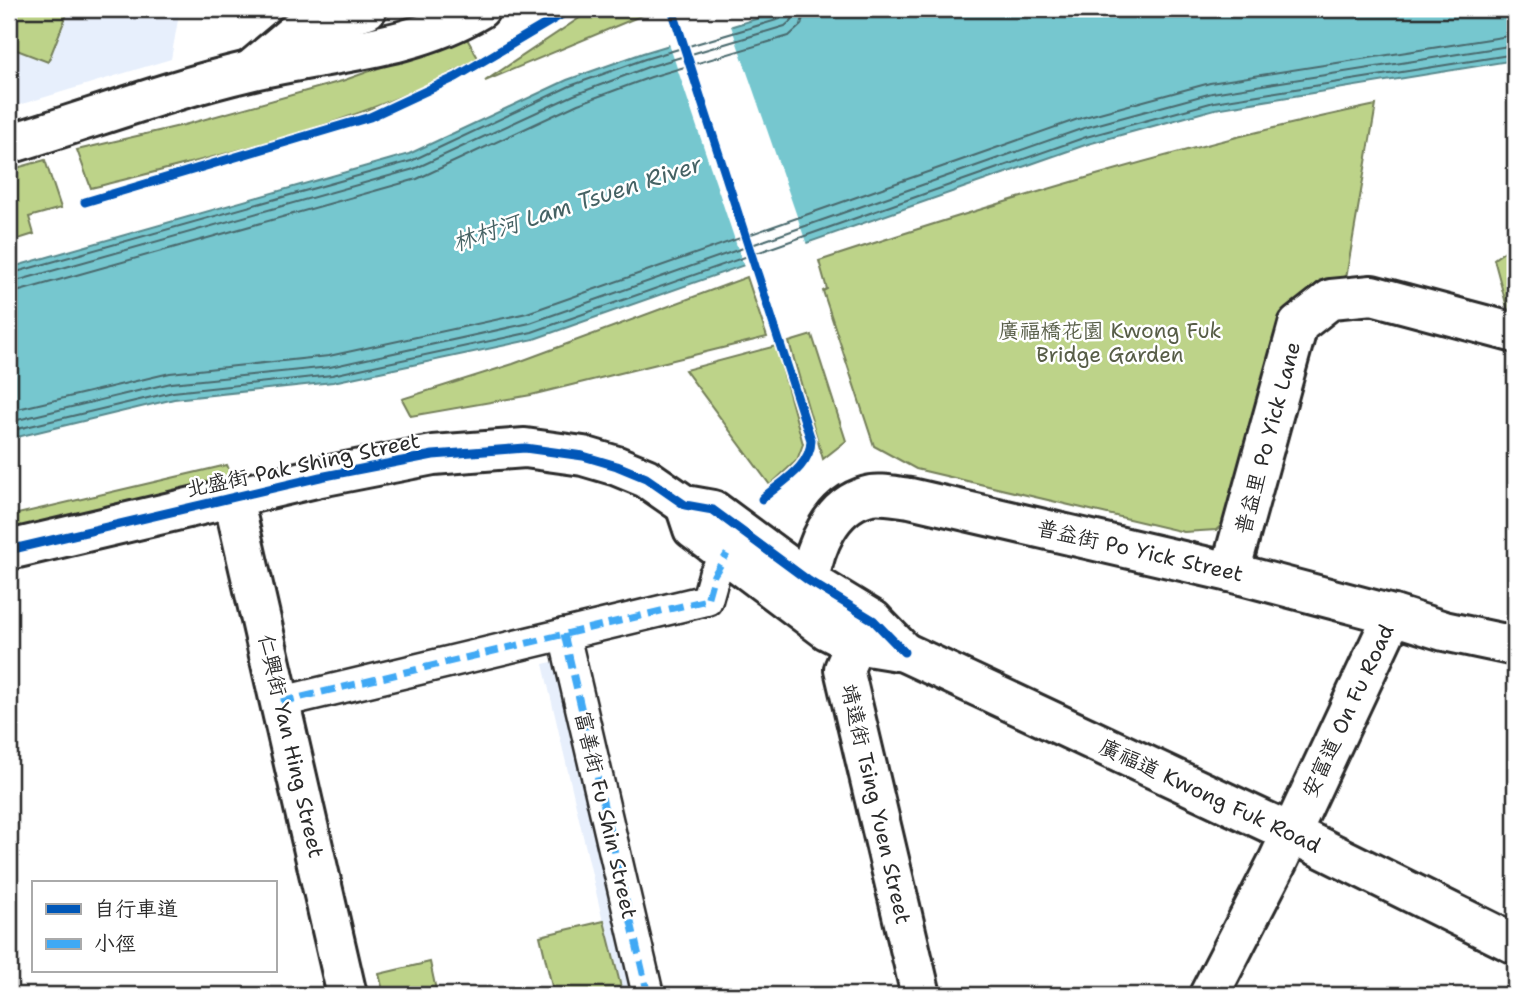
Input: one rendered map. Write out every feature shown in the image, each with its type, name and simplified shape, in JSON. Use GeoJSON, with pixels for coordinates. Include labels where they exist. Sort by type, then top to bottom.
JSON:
{"type":"FeatureCollection","features":[{"type":"Feature","properties":{"kind":"street"},"geometry":{"type":"LineString","coordinates":[[9,144],[251,70],[321,22],[354,51],[416,37],[460,21],[480,9]]}},
{"type":"Feature","properties":{"kind":"street","name":"普益里 Po Yick Lane"},"geometry":{"type":"LineString","coordinates":[[1230,572],[1298,326],[1331,299],[1372,295],[1515,333]]}},
{"type":"Feature","properties":{"kind":"street","name":"北盛街 Pak Shing Street"},"geometry":{"type":"LineString","coordinates":[[9,550],[433,455],[525,449],[583,456],[646,478]]}},
{"type":"Feature","properties":{"kind":"street","name":"廣福道 Kwong Fuk Road"},"geometry":{"type":"LineString","coordinates":[[646,478],[685,505],[713,510],[809,581],[864,632],[1291,833],[1515,944]]}},
{"type":"Feature","properties":{"kind":"street","name":"普益街 Po Yick Street"},"geometry":{"type":"LineString","coordinates":[[809,581],[814,553],[840,509],[868,495],[910,498],[1230,572],[1444,631],[1515,646]]}},
{"type":"Feature","properties":{"kind":"street","name":"仁興街 Yan Hing Street"},"geometry":{"type":"LineString","coordinates":[[233,498],[347,995]]}},
{"type":"Feature","properties":{"kind":"street","name":"廣福道 Kwong Fuk Road"},"geometry":{"type":"LineString","coordinates":[[685,505],[693,529],[827,630],[864,632]]}},
{"type":"Feature","properties":{"kind":"street"},"geometry":{"type":"LineString","coordinates":[[281,702],[707,600],[714,575],[727,555]]}},
{"type":"Feature","properties":{"kind":"street","name":"安富道 On Fu Road"},"geometry":{"type":"LineString","coordinates":[[1209,995],[1291,833],[1393,615]]}},
{"type":"Feature","properties":{"kind":"street","name":"靖遠街 Tsing Yuen Street"},"geometry":{"type":"LineString","coordinates":[[864,632],[844,669],[920,995]]}},
{"type":"Feature","properties":{"kind":"street","name":"富善街 Fu Shin Street"},"geometry":{"type":"LineString","coordinates":[[564,634],[648,995]]}},
{"type":"Feature","properties":{"kind":"shaded area"},"geometry":{"type":"Polygon","coordinates":[[[9,9],[180,9],[171,59],[9,108],[9,9]]]}},
{"type":"Feature","properties":{"kind":"shaded area"},"geometry":{"type":"Polygon","coordinates":[[[583,655],[662,995],[620,995],[543,664],[583,655]]]}},
{"type":"Feature","properties":{"kind":"green space"},"geometry":{"type":"Polygon","coordinates":[[[9,9],[69,9],[48,62],[9,47],[9,9]]]}},
{"type":"Feature","properties":{"kind":"green space"},"geometry":{"type":"Polygon","coordinates":[[[593,9],[657,9],[485,81],[593,9]]]}},
{"type":"Feature","properties":{"kind":"green space"},"geometry":{"type":"Polygon","coordinates":[[[466,37],[478,58],[388,102],[290,136],[91,188],[77,150],[184,125],[342,81],[466,37]]]}},
{"type":"Feature","properties":{"kind":"green space","name":"廣福橋花園 Kwong Fuk Bridge Garden"},"geometry":{"type":"Polygon","coordinates":[[[1376,105],[1346,278],[1320,280],[1289,314],[1233,515],[1216,530],[1184,532],[916,469],[874,446],[823,291],[827,289],[819,261],[956,217],[1165,156],[1305,120],[1376,105]]]}},
{"type":"Feature","properties":{"kind":"green space"},"geometry":{"type":"Polygon","coordinates":[[[45,160],[61,208],[29,217],[34,234],[9,242],[9,170],[45,160]]]}},
{"type":"Feature","properties":{"kind":"green space"},"geometry":{"type":"Polygon","coordinates":[[[1515,244],[1515,326],[1508,311],[1494,259],[1515,244]]]}},
{"type":"Feature","properties":{"kind":"green space"},"geometry":{"type":"Polygon","coordinates":[[[747,277],[767,337],[531,395],[411,416],[402,399],[513,364],[747,277]]]}},
{"type":"Feature","properties":{"kind":"green space"},"geometry":{"type":"Polygon","coordinates":[[[812,335],[846,441],[823,459],[789,342],[812,335]]]}},
{"type":"Feature","properties":{"kind":"green space"},"geometry":{"type":"Polygon","coordinates":[[[776,346],[803,444],[797,460],[770,485],[685,370],[776,346]]]}},
{"type":"Feature","properties":{"kind":"green space"},"geometry":{"type":"Polygon","coordinates":[[[227,465],[234,481],[9,536],[9,516],[227,465]]]}},
{"type":"Feature","properties":{"kind":"green space"},"geometry":{"type":"Polygon","coordinates":[[[604,921],[623,995],[554,995],[540,936],[604,921]]]}},
{"type":"Feature","properties":{"kind":"green space"},"geometry":{"type":"Polygon","coordinates":[[[430,962],[437,995],[384,995],[379,974],[430,962]]]}},
{"type":"Feature","properties":{"kind":"water","name":"林村河 Lam Tsuen River"},"geometry":{"type":"Polygon","coordinates":[[[789,9],[1515,9],[1515,60],[1215,109],[1088,144],[534,339],[333,382],[174,399],[9,439],[9,268],[409,154],[567,80],[643,53],[789,9]]]}},
{"type":"Feature","properties":{"kind":"pier"},"geometry":{"type":"Polygon","coordinates":[[[730,23],[807,245],[744,267],[668,41],[730,23]]]}},
{"type":"Feature","properties":{"kind":"marked path"},"geometry":{"type":"LineString","coordinates":[[281,702],[707,600],[714,575],[727,554]]}},
{"type":"Feature","properties":{"kind":"marked path"},"geometry":{"type":"LineString","coordinates":[[564,634],[648,995]]}},
{"type":"Feature","properties":{"kind":"cycle path"},"geometry":{"type":"LineString","coordinates":[[85,202],[370,117],[456,77],[571,9]]}},
{"type":"Feature","properties":{"kind":"cycle path"},"geometry":{"type":"LineString","coordinates":[[672,9],[811,440],[810,450],[801,466],[762,499]]}},
{"type":"Feature","properties":{"kind":"cycle path"},"geometry":{"type":"LineString","coordinates":[[9,550],[320,477],[433,455],[525,448],[583,456],[617,466],[646,478],[685,505],[713,510],[809,581],[873,620],[904,652]]}}]}
